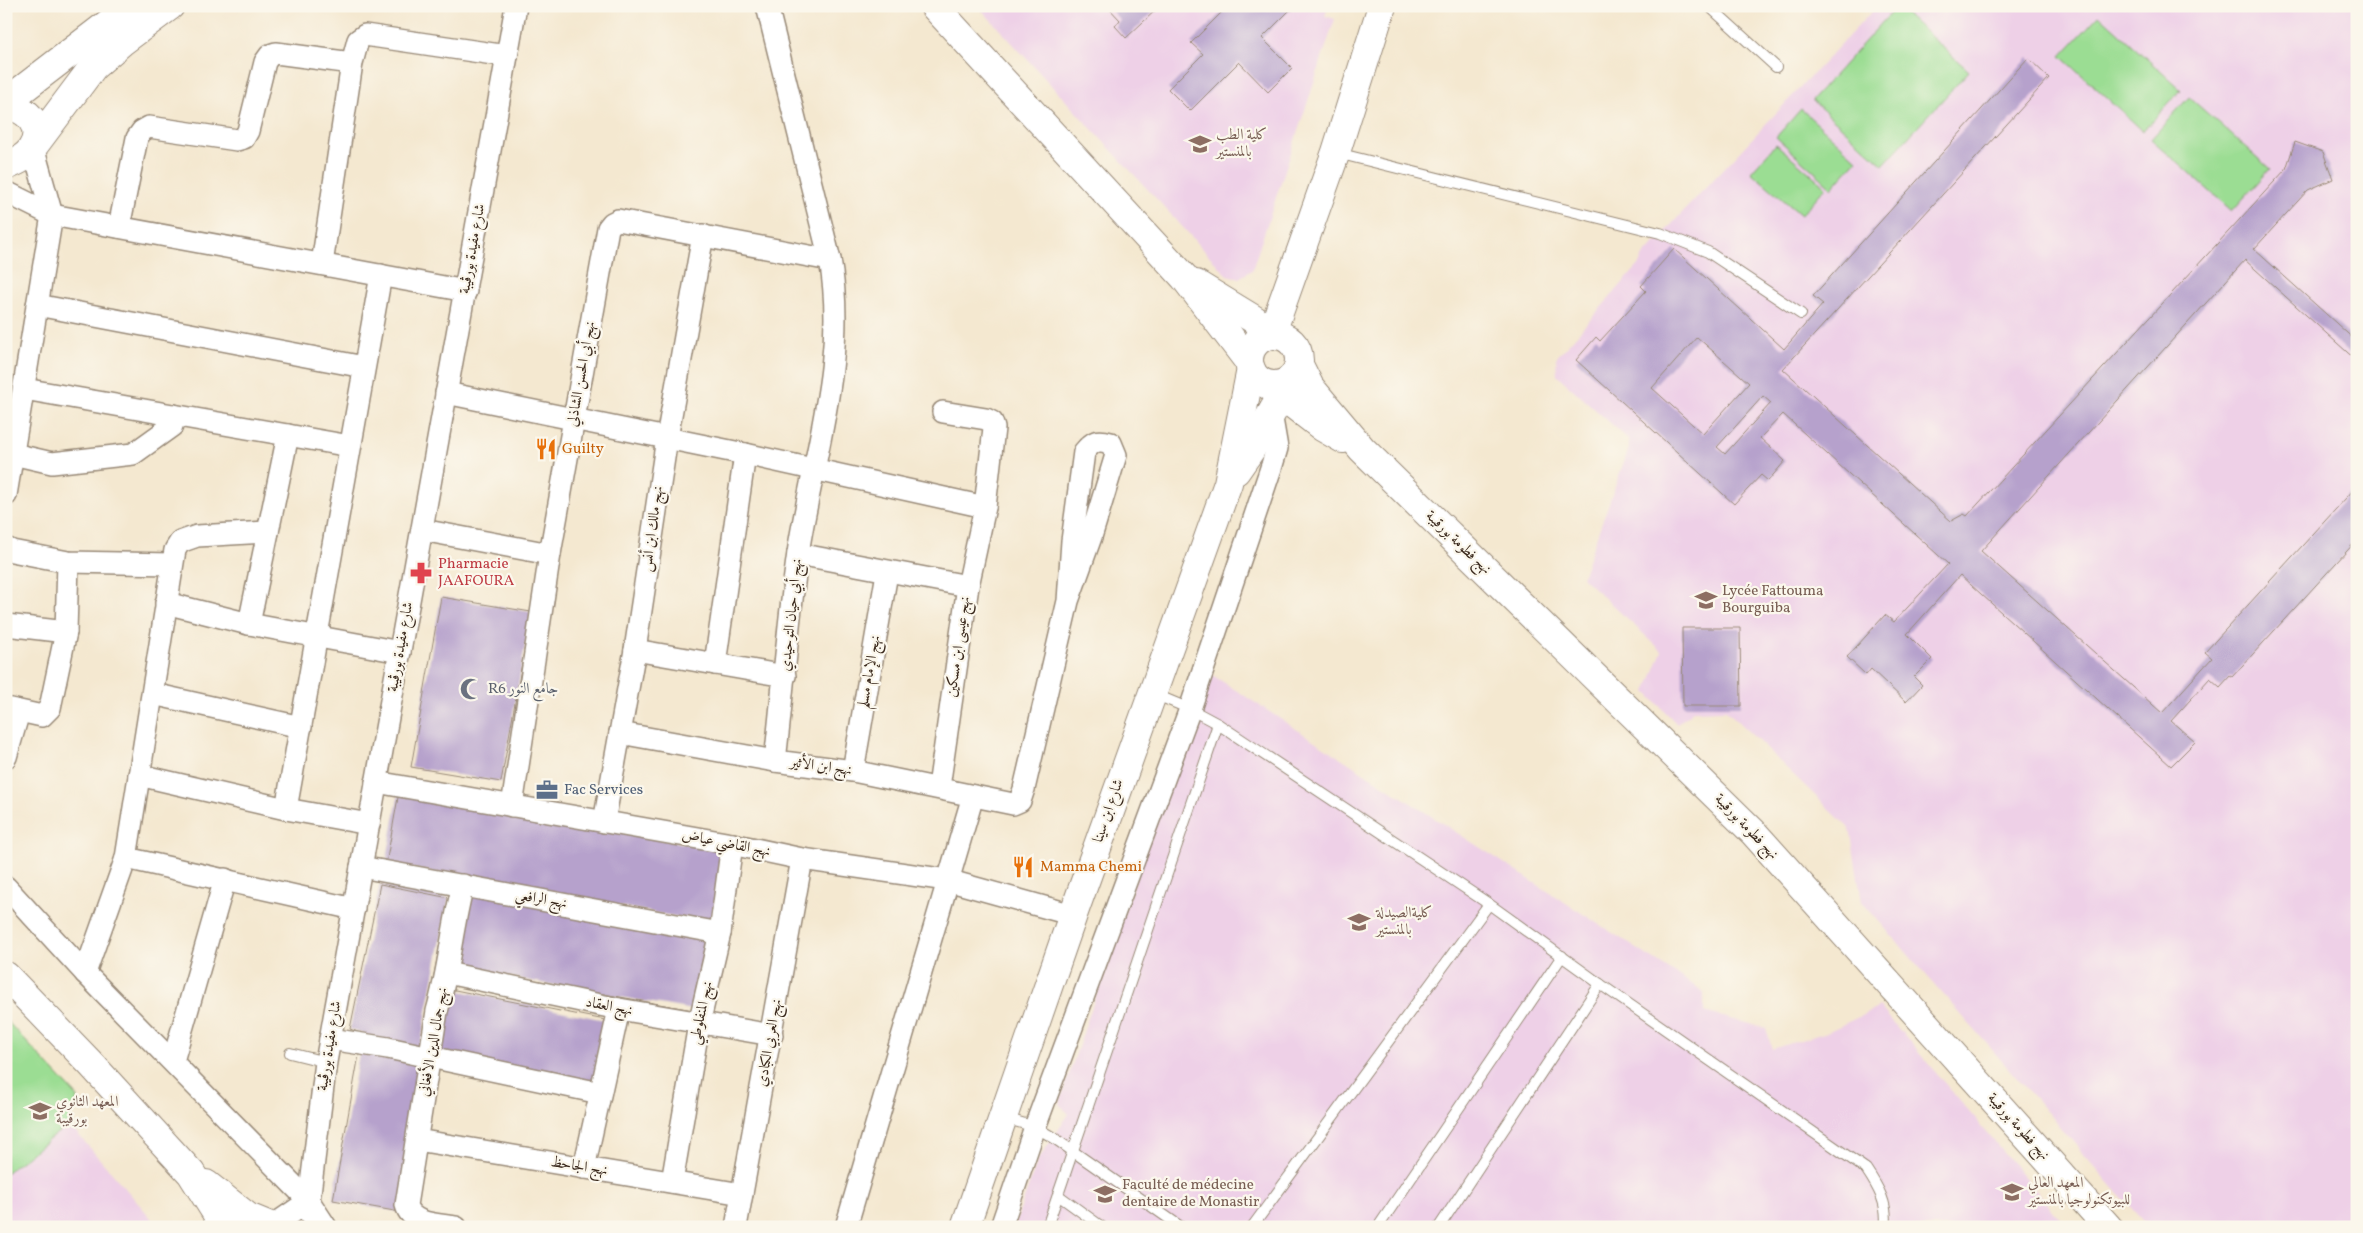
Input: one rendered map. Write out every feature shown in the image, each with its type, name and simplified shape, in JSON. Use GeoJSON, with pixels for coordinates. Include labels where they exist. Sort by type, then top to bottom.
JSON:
{"type":"FeatureCollection","features":[{"type":"Feature","properties":{"kind":"main road"},"geometry":{"type":"LineString","coordinates":[[33,147],[36,129],[12,102],[131,6]]}},
{"type":"Feature","properties":{"kind":"main road"},"geometry":{"type":"LineString","coordinates":[[6,166],[18,161],[33,147],[93,67],[123,41],[170,6]]}},
{"type":"Feature","properties":{"kind":"main road"},"geometry":{"type":"LineString","coordinates":[[934,6],[1184,277],[1255,320],[1274,368],[1250,451],[1228,483]]}},
{"type":"Feature","properties":{"kind":"main road"},"geometry":{"type":"LineString","coordinates":[[1228,483],[1292,322],[1297,266],[1336,152],[1382,6]]}},
{"type":"Feature","properties":{"kind":"main road","name":"نهج فطومة بورقيبة"},"geometry":{"type":"LineString","coordinates":[[1274,368],[1310,387],[1362,449],[1753,832],[2108,1227]]}},
{"type":"Feature","properties":{"kind":"main road","name":"شارع ابن سينا"},"geometry":{"type":"LineString","coordinates":[[966,1227],[1072,915],[1228,483]]}},
{"type":"Feature","properties":{"kind":"main road"},"geometry":{"type":"LineString","coordinates":[[6,976],[91,1064],[191,1173],[248,1217],[273,1226]]}},
{"type":"Feature","properties":{"kind":"main road"},"geometry":{"type":"LineString","coordinates":[[191,1173],[225,1227]]}},
{"type":"Feature","properties":{"kind":"street","name":"شارع مفيدة بورڨيبة"},"geometry":{"type":"LineString","coordinates":[[311,1227],[309,1201],[326,1062],[516,6]]}},
{"type":"Feature","properties":{"kind":"street","name":"نهج أبي حيان التوحيدي"},"geometry":{"type":"LineString","coordinates":[[767,6],[830,260],[836,298],[835,355],[830,392],[813,469],[798,554],[775,761]]}},
{"type":"Feature","properties":{"kind":"street"},"geometry":{"type":"LineString","coordinates":[[322,264],[352,63],[358,40],[365,35],[507,56]]}},
{"type":"Feature","properties":{"kind":"street"},"geometry":{"type":"LineString","coordinates":[[119,227],[137,138],[142,132],[149,128],[237,140],[244,138],[248,131],[264,62],[270,55],[276,53],[352,63]]}},
{"type":"Feature","properties":{"kind":"street"},"geometry":{"type":"LineString","coordinates":[[6,494],[52,215],[33,147]]}},
{"type":"Feature","properties":{"kind":"street"},"geometry":{"type":"LineString","coordinates":[[6,192],[52,215],[466,291]]}},
{"type":"Feature","properties":{"kind":"street","name":"نهج أبي الحسن الشاذلي"},"geometry":{"type":"LineString","coordinates":[[512,806],[550,554],[608,228],[612,222],[618,220],[830,260]]}},
{"type":"Feature","properties":{"kind":"street","name":"نهج مالك ابن أنس"},"geometry":{"type":"LineString","coordinates":[[604,822],[635,650],[667,438],[703,235]]}},
{"type":"Feature","properties":{"kind":"street"},"geometry":{"type":"LineString","coordinates":[[286,809],[381,275]]}},
{"type":"Feature","properties":{"kind":"street"},"geometry":{"type":"LineString","coordinates":[[37,305],[364,367]]}},
{"type":"Feature","properties":{"kind":"street"},"geometry":{"type":"LineString","coordinates":[[1001,1227],[1035,1127],[1190,709],[1277,448],[1274,368]]}},
{"type":"Feature","properties":{"kind":"street"},"geometry":{"type":"LineString","coordinates":[[24,389],[350,446]]}},
{"type":"Feature","properties":{"kind":"street"},"geometry":{"type":"LineString","coordinates":[[446,393],[745,454],[985,507]]}},
{"type":"Feature","properties":{"kind":"street","name":"نهج عيسى ابن مسكين"},"geometry":{"type":"LineString","coordinates":[[939,788],[968,586],[985,507],[994,428],[992,422],[986,419],[943,412]]}},
{"type":"Feature","properties":{"kind":"street"},"geometry":{"type":"LineString","coordinates":[[13,454],[52,463],[134,454],[172,426],[174,416]]}},
{"type":"Feature","properties":{"kind":"street"},"geometry":{"type":"LineString","coordinates":[[249,624],[288,435]]}},
{"type":"Feature","properties":{"kind":"street"},"geometry":{"type":"LineString","coordinates":[[1100,440],[1111,443],[1116,456],[1091,537],[1068,601],[1072,541],[1084,452],[1092,442],[1100,440]]}},
{"type":"Feature","properties":{"kind":"street"},"geometry":{"type":"LineString","coordinates":[[715,664],[745,454]]}},
{"type":"Feature","properties":{"kind":"street"},"geometry":{"type":"LineString","coordinates":[[422,530],[550,554]]}},
{"type":"Feature","properties":{"kind":"street"},"geometry":{"type":"LineString","coordinates":[[85,973],[126,858],[175,550],[180,542],[187,538],[268,532]]}},
{"type":"Feature","properties":{"kind":"street"},"geometry":{"type":"LineString","coordinates":[[6,548],[12,551],[68,562],[172,564]]}},
{"type":"Feature","properties":{"kind":"street"},"geometry":{"type":"LineString","coordinates":[[798,554],[887,573],[968,586]]}},
{"type":"Feature","properties":{"kind":"street"},"geometry":{"type":"LineString","coordinates":[[6,757],[13,710],[38,716],[46,714],[53,697],[66,632],[68,562]]}},
{"type":"Feature","properties":{"kind":"street","name":"نهج الإمام مسلم"},"geometry":{"type":"LineString","coordinates":[[853,771],[887,573]]}},
{"type":"Feature","properties":{"kind":"street","name":"نهج ابن الأثير"},"geometry":{"type":"LineString","coordinates":[[620,733],[775,761],[853,771],[1013,804],[1020,801],[1068,601]]}},
{"type":"Feature","properties":{"kind":"street"},"geometry":{"type":"LineString","coordinates":[[166,603],[249,624],[400,652]]}},
{"type":"Feature","properties":{"kind":"street"},"geometry":{"type":"LineString","coordinates":[[6,625],[66,632]]}},
{"type":"Feature","properties":{"kind":"street"},"geometry":{"type":"LineString","coordinates":[[635,650],[785,676]]}},
{"type":"Feature","properties":{"kind":"street"},"geometry":{"type":"LineString","coordinates":[[153,694],[301,727]]}},
{"type":"Feature","properties":{"kind":"street"},"geometry":{"type":"LineString","coordinates":[[139,775],[286,809],[369,824]]}},
{"type":"Feature","properties":{"kind":"street","name":"نهج القاضي عياض"},"geometry":{"type":"LineString","coordinates":[[376,782],[732,844],[802,859],[947,880],[1072,915]]}},
{"type":"Feature","properties":{"kind":"street"},"geometry":{"type":"LineString","coordinates":[[846,1227],[973,796]]}},
{"type":"Feature","properties":{"kind":"street","name":"نهج المنفلوطي"},"geometry":{"type":"LineString","coordinates":[[672,1182],[699,1024],[720,933],[732,844]]}},
{"type":"Feature","properties":{"kind":"street"},"geometry":{"type":"LineString","coordinates":[[126,858],[354,909]]}},
{"type":"Feature","properties":{"kind":"street","name":"نهج العربي الكبادي"},"geometry":{"type":"LineString","coordinates":[[736,1227],[772,1035],[802,859]]}},
{"type":"Feature","properties":{"kind":"street","name":"نهج الرافعي"},"geometry":{"type":"LineString","coordinates":[[361,867],[720,933]]}},
{"type":"Feature","properties":{"kind":"street"},"geometry":{"type":"LineString","coordinates":[[172,1060],[225,879]]}},
{"type":"Feature","properties":{"kind":"street","name":"نهج جمال الدين الأفغاني"},"geometry":{"type":"LineString","coordinates":[[456,1227],[414,1218],[407,1210],[406,1199],[431,1057],[437,1011],[447,973],[458,903],[463,885]]}},
{"type":"Feature","properties":{"kind":"street"},"geometry":{"type":"LineString","coordinates":[[6,887],[85,973],[309,1201],[326,1227]]}},
{"type":"Feature","properties":{"kind":"street","name":"نهج العقاد"},"geometry":{"type":"LineString","coordinates":[[447,973],[619,1009],[772,1035]]}},
{"type":"Feature","properties":{"kind":"street"},"geometry":{"type":"LineString","coordinates":[[584,1168],[619,1009]]}},
{"type":"Feature","properties":{"kind":"street"},"geometry":{"type":"LineString","coordinates":[[330,1039],[431,1057],[600,1092]]}},
{"type":"Feature","properties":{"kind":"street","name":"نهج الجاحظ"},"geometry":{"type":"LineString","coordinates":[[417,1140],[742,1194]]}},
{"type":"Feature","properties":{"kind":"street"},"geometry":{"type":"LineString","coordinates":[[273,1226],[309,1201]]}},
{"type":"Feature","properties":{"kind":"lane"},"geometry":{"type":"LineString","coordinates":[[1709,6],[1776,67]]}},
{"type":"Feature","properties":{"kind":"lane"},"geometry":{"type":"LineString","coordinates":[[1336,152],[1660,233],[1708,252],[1801,314]]}},
{"type":"Feature","properties":{"kind":"lane"},"geometry":{"type":"LineString","coordinates":[[1151,693],[1190,709],[1218,724],[1489,904],[1600,984],[1866,1169],[1877,1185],[1887,1211],[1885,1227]]}},
{"type":"Feature","properties":{"kind":"lane"},"geometry":{"type":"LineString","coordinates":[[1047,1227],[1218,724]]}},
{"type":"Feature","properties":{"kind":"lane"},"geometry":{"type":"LineString","coordinates":[[1252,1227],[1489,904]]}},
{"type":"Feature","properties":{"kind":"lane"},"geometry":{"type":"LineString","coordinates":[[1378,1227],[1562,956]]}},
{"type":"Feature","properties":{"kind":"lane"},"geometry":{"type":"LineString","coordinates":[[1439,1227],[1600,984]]}},
{"type":"Feature","properties":{"kind":"lane"},"geometry":{"type":"LineString","coordinates":[[290,1053],[326,1062]]}},
{"type":"Feature","properties":{"kind":"lane"},"geometry":{"type":"LineString","coordinates":[[1004,1118],[1035,1127],[1074,1152],[1180,1227]]}},
{"type":"Feature","properties":{"kind":"lane"},"geometry":{"type":"LineString","coordinates":[[1058,1195],[1102,1227]]}},
{"type":"Feature","properties":{"kind":"shaded area","name":"كلية الطب بالمنستير"},"geometry":{"type":"Polygon","coordinates":[[[978,6],[1328,6],[1325,16],[1335,19],[1252,270],[1239,278],[1227,275],[978,6]]]}},
{"type":"Feature","properties":{"kind":"shaded area"},"geometry":{"type":"Polygon","coordinates":[[[1877,6],[2357,6],[2357,1227],[2148,1227],[1862,902],[1850,829],[1726,710],[1693,711],[1677,724],[1646,692],[1662,651],[1582,577],[1629,448],[1628,439],[1557,375],[1556,358],[1639,265],[1643,256],[1681,214],[1877,6]]]}},
{"type":"Feature","properties":{"kind":"shaded area","name":"كليةالصيدلة بالمنستير"},"geometry":{"type":"Polygon","coordinates":[[[1206,671],[1704,992],[1704,1012],[1766,1028],[1772,1049],[1827,1032],[1880,1007],[2067,1227],[1014,1227],[1038,1160],[1069,1114],[1059,1104],[1206,671]]]}},
{"type":"Feature","properties":{"kind":"shaded area","name":"المعهد الثانوي بورقيبة"},"geometry":{"type":"Polygon","coordinates":[[[6,1020],[78,1097],[69,1124],[159,1227],[6,1227],[6,1020]]]}},
{"type":"Feature","properties":{"kind":"green space"},"geometry":{"type":"Polygon","coordinates":[[[1897,6],[1969,71],[1883,165],[1812,100],[1897,6]]]}},
{"type":"Feature","properties":{"kind":"green space"},"geometry":{"type":"Polygon","coordinates":[[[2099,15],[2181,90],[2143,131],[2061,56],[2099,15]]]}},
{"type":"Feature","properties":{"kind":"green space"},"geometry":{"type":"Polygon","coordinates":[[[2189,97],[2270,169],[2232,211],[2151,139],[2189,97]]]}},
{"type":"Feature","properties":{"kind":"green space"},"geometry":{"type":"Polygon","coordinates":[[[1801,109],[1857,160],[1832,188],[1776,137],[1801,109]]]}},
{"type":"Feature","properties":{"kind":"green space"},"geometry":{"type":"Polygon","coordinates":[[[1776,144],[1826,187],[1801,215],[1751,172],[1776,144]]]}},
{"type":"Feature","properties":{"kind":"green space"},"geometry":{"type":"Polygon","coordinates":[[[6,1020],[78,1097],[69,1124],[6,1173],[6,1020]]]}},
{"type":"Feature","properties":{"kind":"building"},"geometry":{"type":"Polygon","coordinates":[[[1107,6],[1160,6],[1126,38],[1115,26],[1120,20],[1107,6]]]}},
{"type":"Feature","properties":{"kind":"building"},"geometry":{"type":"Polygon","coordinates":[[[1228,6],[1235,6],[1240,11],[1245,6],[1294,6],[1262,38],[1292,68],[1268,92],[1239,62],[1190,111],[1168,89],[1203,54],[1191,43],[1228,6]]]}},
{"type":"Feature","properties":{"kind":"building"},"geometry":{"type":"Polygon","coordinates":[[[2028,58],[2049,78],[1783,369],[1951,521],[1964,514],[1967,516],[2286,169],[2295,142],[2323,152],[2333,179],[2308,190],[2254,249],[2357,342],[2357,361],[2245,260],[1981,551],[2162,713],[2212,658],[2205,652],[2357,486],[2357,540],[2232,677],[2230,676],[2220,687],[2210,678],[2171,721],[2195,742],[2171,766],[1960,575],[1907,634],[1932,659],[1914,677],[1922,685],[1906,702],[1871,669],[1866,675],[1847,657],[1885,615],[1894,622],[1948,564],[1783,414],[1760,438],[1785,461],[1768,481],[1761,475],[1734,504],[1576,360],[1596,337],[1600,341],[1646,291],[1641,286],[1674,249],[1784,349],[1823,304],[1813,296],[2028,58]],[[1697,337],[1652,388],[1703,434],[1749,383],[1697,337]],[[1763,396],[1717,447],[1725,454],[1771,403],[1763,396]]]}},
{"type":"Feature","properties":{"kind":"building","name":"R6 جامع النور"},"geometry":{"type":"Polygon","coordinates":[[[441,597],[531,612],[501,782],[411,767],[441,597]]]}},
{"type":"Feature","properties":{"kind":"building"},"geometry":{"type":"Polygon","coordinates":[[[1682,628],[1740,628],[1741,706],[1683,706],[1682,628]]]}},
{"type":"Feature","properties":{"kind":"building"},"geometry":{"type":"Polygon","coordinates":[[[399,792],[725,851],[711,923],[386,864],[399,792]]]}},
{"type":"Feature","properties":{"kind":"building"},"geometry":{"type":"Polygon","coordinates":[[[380,884],[449,898],[419,1052],[386,1043],[350,1029],[380,884]]]}},
{"type":"Feature","properties":{"kind":"building"},"geometry":{"type":"Polygon","coordinates":[[[471,892],[712,937],[698,1011],[453,967],[471,892]]]}},
{"type":"Feature","properties":{"kind":"building"},"geometry":{"type":"Polygon","coordinates":[[[450,989],[610,1021],[596,1087],[435,1056],[450,989]]]}},
{"type":"Feature","properties":{"kind":"building"},"geometry":{"type":"Polygon","coordinates":[[[360,1049],[427,1061],[400,1212],[333,1200],[360,1049]]]}},
{"type":"Feature","properties":{"kind":"place","name":"كلية الطب بالمنستير"},"geometry":{"type":"Point","coordinates":[1200,144]}},
{"type":"Feature","properties":{"kind":"place","name":"Guilty"},"geometry":{"type":"Point","coordinates":[546,449]}},
{"type":"Feature","properties":{"kind":"place","name":"Pharmacie JAAFOURA"},"geometry":{"type":"Point","coordinates":[421,573]}},
{"type":"Feature","properties":{"kind":"place","name":"Lycée Fattouma Bourguiba"},"geometry":{"type":"Point","coordinates":[1706,600]}},
{"type":"Feature","properties":{"kind":"place","name":"R6 جامع النور"},"geometry":{"type":"Point","coordinates":[471,689]}},
{"type":"Feature","properties":{"kind":"place","name":"Fac Services"},"geometry":{"type":"Point","coordinates":[547,790]}},
{"type":"Feature","properties":{"kind":"place","name":"Mamma Chemi"},"geometry":{"type":"Point","coordinates":[1023,867]}},
{"type":"Feature","properties":{"kind":"place","name":"كليةالصيدلة بالمنستير"},"geometry":{"type":"Point","coordinates":[1359,922]}},
{"type":"Feature","properties":{"kind":"place","name":"المعهد الثانوي بورقيبة"},"geometry":{"type":"Point","coordinates":[40,1111]}},
{"type":"Feature","properties":{"kind":"place","name":"المعهد العالي للبيوتكنولوجيا بالمنستير"},"geometry":{"type":"Point","coordinates":[2012,1192]}},
{"type":"Feature","properties":{"kind":"place","name":"Faculté de médecine dentaire de Monastir"},"geometry":{"type":"Point","coordinates":[1105,1194]}}]}
